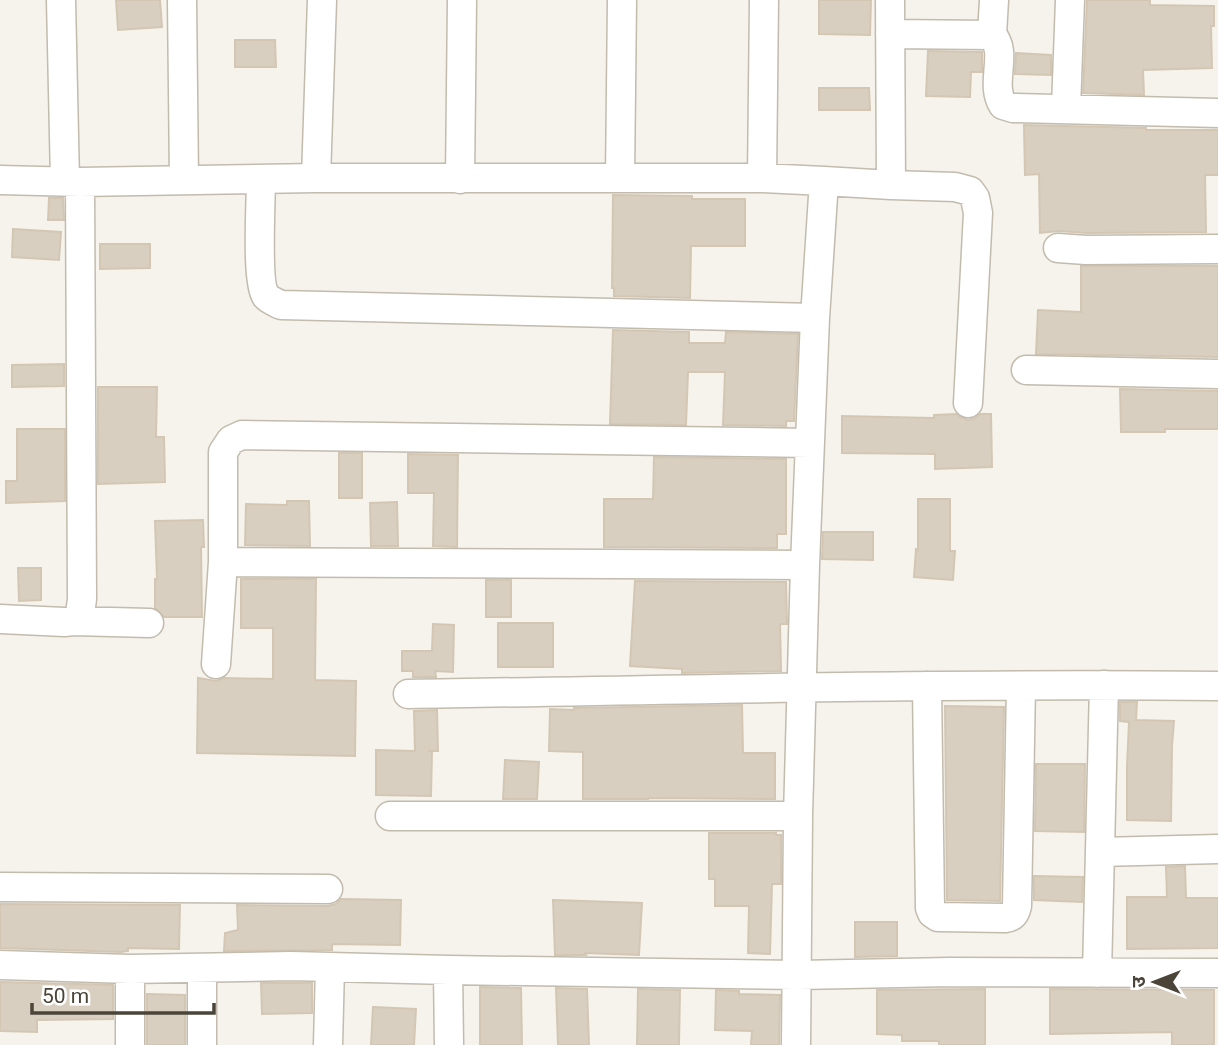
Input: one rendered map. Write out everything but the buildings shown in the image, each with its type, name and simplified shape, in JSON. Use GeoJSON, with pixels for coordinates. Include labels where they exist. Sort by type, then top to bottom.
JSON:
{"type":"FeatureCollection","features":[{"type":"Feature","properties":{"kind":"street"},"geometry":{"type":"LineString","coordinates":[[61,0],[73,181],[82,599],[80,614],[74,621]]}},
{"type":"Feature","properties":{"kind":"street"},"geometry":{"type":"LineString","coordinates":[[182,0],[184,180]]}},
{"type":"Feature","properties":{"kind":"street"},"geometry":{"type":"LineString","coordinates":[[316,178],[322,0]]}},
{"type":"Feature","properties":{"kind":"street"},"geometry":{"type":"LineString","coordinates":[[460,179],[462,0]]}},
{"type":"Feature","properties":{"kind":"street"},"geometry":{"type":"LineString","coordinates":[[620,178],[622,0]]}},
{"type":"Feature","properties":{"kind":"street"},"geometry":{"type":"LineString","coordinates":[[762,178],[764,0]]}},
{"type":"Feature","properties":{"kind":"street"},"geometry":{"type":"LineString","coordinates":[[890,0],[891,185]]}},
{"type":"Feature","properties":{"kind":"street"},"geometry":{"type":"LineString","coordinates":[[992,35],[994,0]]}},
{"type":"Feature","properties":{"kind":"street"},"geometry":{"type":"LineString","coordinates":[[1066,108],[1070,0]]}},
{"type":"Feature","properties":{"kind":"street"},"geometry":{"type":"LineString","coordinates":[[890,34],[992,35],[998,40],[997,89],[1003,106],[1218,113]]}},
{"type":"Feature","properties":{"kind":"street"},"geometry":{"type":"LineString","coordinates":[[0,180],[762,178],[955,187],[970,191],[975,198],[978,213],[968,403]]}},
{"type":"Feature","properties":{"kind":"street"},"geometry":{"type":"LineString","coordinates":[[261,179],[262,287],[267,297],[281,305],[815,317]]}},
{"type":"Feature","properties":{"kind":"street"},"geometry":{"type":"LineString","coordinates":[[796,1045],[798,816],[805,565],[815,317],[824,181]]}},
{"type":"Feature","properties":{"kind":"street"},"geometry":{"type":"LineString","coordinates":[[1058,248],[1218,249]]}},
{"type":"Feature","properties":{"kind":"street"},"geometry":{"type":"LineString","coordinates":[[1026,370],[1218,374]]}},
{"type":"Feature","properties":{"kind":"street"},"geometry":{"type":"LineString","coordinates":[[216,664],[223,562],[223,452],[231,440],[242,435],[810,443]]}},
{"type":"Feature","properties":{"kind":"street"},"geometry":{"type":"LineString","coordinates":[[223,562],[805,565]]}},
{"type":"Feature","properties":{"kind":"street"},"geometry":{"type":"LineString","coordinates":[[0,619],[149,623]]}},
{"type":"Feature","properties":{"kind":"street"},"geometry":{"type":"LineString","coordinates":[[408,694],[802,687],[927,694],[1021,694],[1104,685],[1218,687]]}},
{"type":"Feature","properties":{"kind":"street"},"geometry":{"type":"LineString","coordinates":[[1097,973],[1104,685]]}},
{"type":"Feature","properties":{"kind":"street"},"geometry":{"type":"LineString","coordinates":[[927,694],[930,908],[938,917],[1005,918],[1012,917],[1017,906],[1021,694]]}},
{"type":"Feature","properties":{"kind":"street"},"geometry":{"type":"LineString","coordinates":[[390,816],[798,816]]}},
{"type":"Feature","properties":{"kind":"street"},"geometry":{"type":"LineString","coordinates":[[1100,852],[1218,849]]}},
{"type":"Feature","properties":{"kind":"street"},"geometry":{"type":"LineString","coordinates":[[0,887],[328,889]]}},
{"type":"Feature","properties":{"kind":"street"},"geometry":{"type":"LineString","coordinates":[[0,965],[130,969],[291,966],[798,975],[950,972],[1218,973]]}},
{"type":"Feature","properties":{"kind":"street"},"geometry":{"type":"LineString","coordinates":[[328,1045],[330,967]]}},
{"type":"Feature","properties":{"kind":"street"},"geometry":{"type":"LineString","coordinates":[[202,968],[202,1045]]}},
{"type":"Feature","properties":{"kind":"street"},"geometry":{"type":"LineString","coordinates":[[130,969],[130,1045]]}},
{"type":"Feature","properties":{"kind":"street"},"geometry":{"type":"LineString","coordinates":[[448,970],[449,1045]]}}]}
